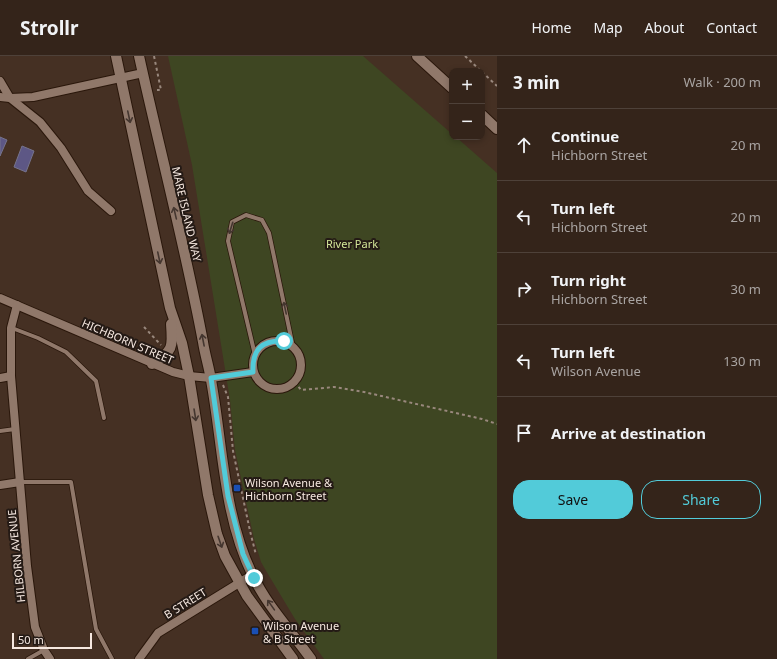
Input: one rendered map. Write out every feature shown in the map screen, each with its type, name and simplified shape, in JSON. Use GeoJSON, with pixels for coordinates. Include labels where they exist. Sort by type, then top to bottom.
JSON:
{"type":"FeatureCollection","features":[{"type":"Feature","properties":{"kind":"main road"},"geometry":{"type":"LineString","coordinates":[[116,56],[170,308],[182,344],[189,376],[208,495],[215,526],[225,556],[239,582],[264,621],[294,659]]}},
{"type":"Feature","properties":{"kind":"main road","name":"MARE ISLAND WAY"},"geometry":{"type":"LineString","coordinates":[[139,56],[194,292],[216,378],[228,496],[241,546],[252,575],[269,603],[311,659]]}},
{"type":"Feature","properties":{"kind":"main road"},"geometry":{"type":"LineString","coordinates":[[417,56],[449,85]]}},
{"type":"Feature","properties":{"kind":"main road"},"geometry":{"type":"LineString","coordinates":[[485,119],[497,129]]}},
{"type":"Feature","properties":{"kind":"main road"},"geometry":{"type":"LineString","coordinates":[[152,364],[167,352],[173,343],[170,308]]}},
{"type":"Feature","properties":{"kind":"street"},"geometry":{"type":"LineString","coordinates":[[0,97],[34,97],[143,73]]}},
{"type":"Feature","properties":{"kind":"street"},"geometry":{"type":"LineString","coordinates":[[0,81],[10,98],[40,122],[61,148],[88,191],[111,211]]}},
{"type":"Feature","properties":{"kind":"street","name":"HICHBORN STREET"},"geometry":{"type":"LineString","coordinates":[[0,298],[173,372],[189,376],[216,378],[253,372]]}},
{"type":"Feature","properties":{"kind":"street","name":"HILBORN AVENUE"},"geometry":{"type":"LineString","coordinates":[[17,305],[11,328],[11,376],[27,566],[36,627],[44,650],[50,659]]}},
{"type":"Feature","properties":{"kind":"street"},"geometry":{"type":"LineString","coordinates":[[272,341],[284,341],[293,346],[300,355],[302,363],[300,374],[295,382],[286,388],[275,390],[262,384],[253,372],[253,361],[260,348],[264,344],[272,341]]}},
{"type":"Feature","properties":{"kind":"street"},"geometry":{"type":"LineString","coordinates":[[0,378],[11,376]]}},
{"type":"Feature","properties":{"kind":"street"},"geometry":{"type":"LineString","coordinates":[[0,485],[20,482]]}},
{"type":"Feature","properties":{"kind":"street","name":"B STREET"},"geometry":{"type":"LineString","coordinates":[[137,658],[158,633],[252,575]]}},
{"type":"Feature","properties":{"kind":"lane"},"geometry":{"type":"LineString","coordinates":[[255,355],[228,241],[232,222],[246,215],[262,220],[269,233],[293,346]]}},
{"type":"Feature","properties":{"kind":"lane"},"geometry":{"type":"LineString","coordinates":[[11,328],[38,338],[66,352],[96,382],[104,418]]}},
{"type":"Feature","properties":{"kind":"lane"},"geometry":{"type":"LineString","coordinates":[[0,431],[15,429]]}},
{"type":"Feature","properties":{"kind":"lane"},"geometry":{"type":"LineString","coordinates":[[20,482],[71,482],[96,629],[112,659]]}},
{"type":"Feature","properties":{"kind":"lane"},"geometry":{"type":"LineString","coordinates":[[28,659],[44,650]]}},
{"type":"Feature","properties":{"kind":"path"},"geometry":{"type":"LineString","coordinates":[[154,56],[161,90],[157,90]]}},
{"type":"Feature","properties":{"kind":"path"},"geometry":{"type":"LineString","coordinates":[[465,56],[477,68]]}},
{"type":"Feature","properties":{"kind":"path"},"geometry":{"type":"LineString","coordinates":[[151,64],[156,63]]}},
{"type":"Feature","properties":{"kind":"path"},"geometry":{"type":"LineString","coordinates":[[485,76],[497,86]]}},
{"type":"Feature","properties":{"kind":"path"},"geometry":{"type":"LineString","coordinates":[[144,327],[167,352]]}},
{"type":"Feature","properties":{"kind":"path"},"geometry":{"type":"LineString","coordinates":[[216,378],[228,397],[233,451],[258,561]]}},
{"type":"Feature","properties":{"kind":"path"},"geometry":{"type":"LineString","coordinates":[[295,382],[301,390],[334,387],[482,419],[497,424]]}},
{"type":"Feature","properties":{"kind":"green space","name":"River Park"},"geometry":{"type":"Polygon","coordinates":[[[168,56],[363,56],[449,131],[449,140],[459,140],[497,173],[497,659],[324,659],[295,619],[261,562],[254,539],[235,450],[230,400],[192,165],[168,56]]]}},
{"type":"Feature","properties":{"kind":"building"},"geometry":{"type":"Polygon","coordinates":[[[0,137],[7,140],[0,156],[0,137]]]}},
{"type":"Feature","properties":{"kind":"building"},"geometry":{"type":"Polygon","coordinates":[[[22,146],[34,151],[26,172],[14,167],[22,146]]]}},
{"type":"Feature","properties":{"kind":"place","name":"Wilson Avenue & Hichborn Street"},"geometry":{"type":"Point","coordinates":[237,488]}},
{"type":"Feature","properties":{"kind":"place","name":"Wilson Avenue & B Street"},"geometry":{"type":"Point","coordinates":[255,631]}},
{"type":"Feature","properties":{"kind":"route"},"geometry":{"type":"LineString","coordinates":[[254,578],[243,554],[236,532],[228,496],[211,378],[253,372],[254,355],[264,344],[272,341],[284,341]]}}]}
